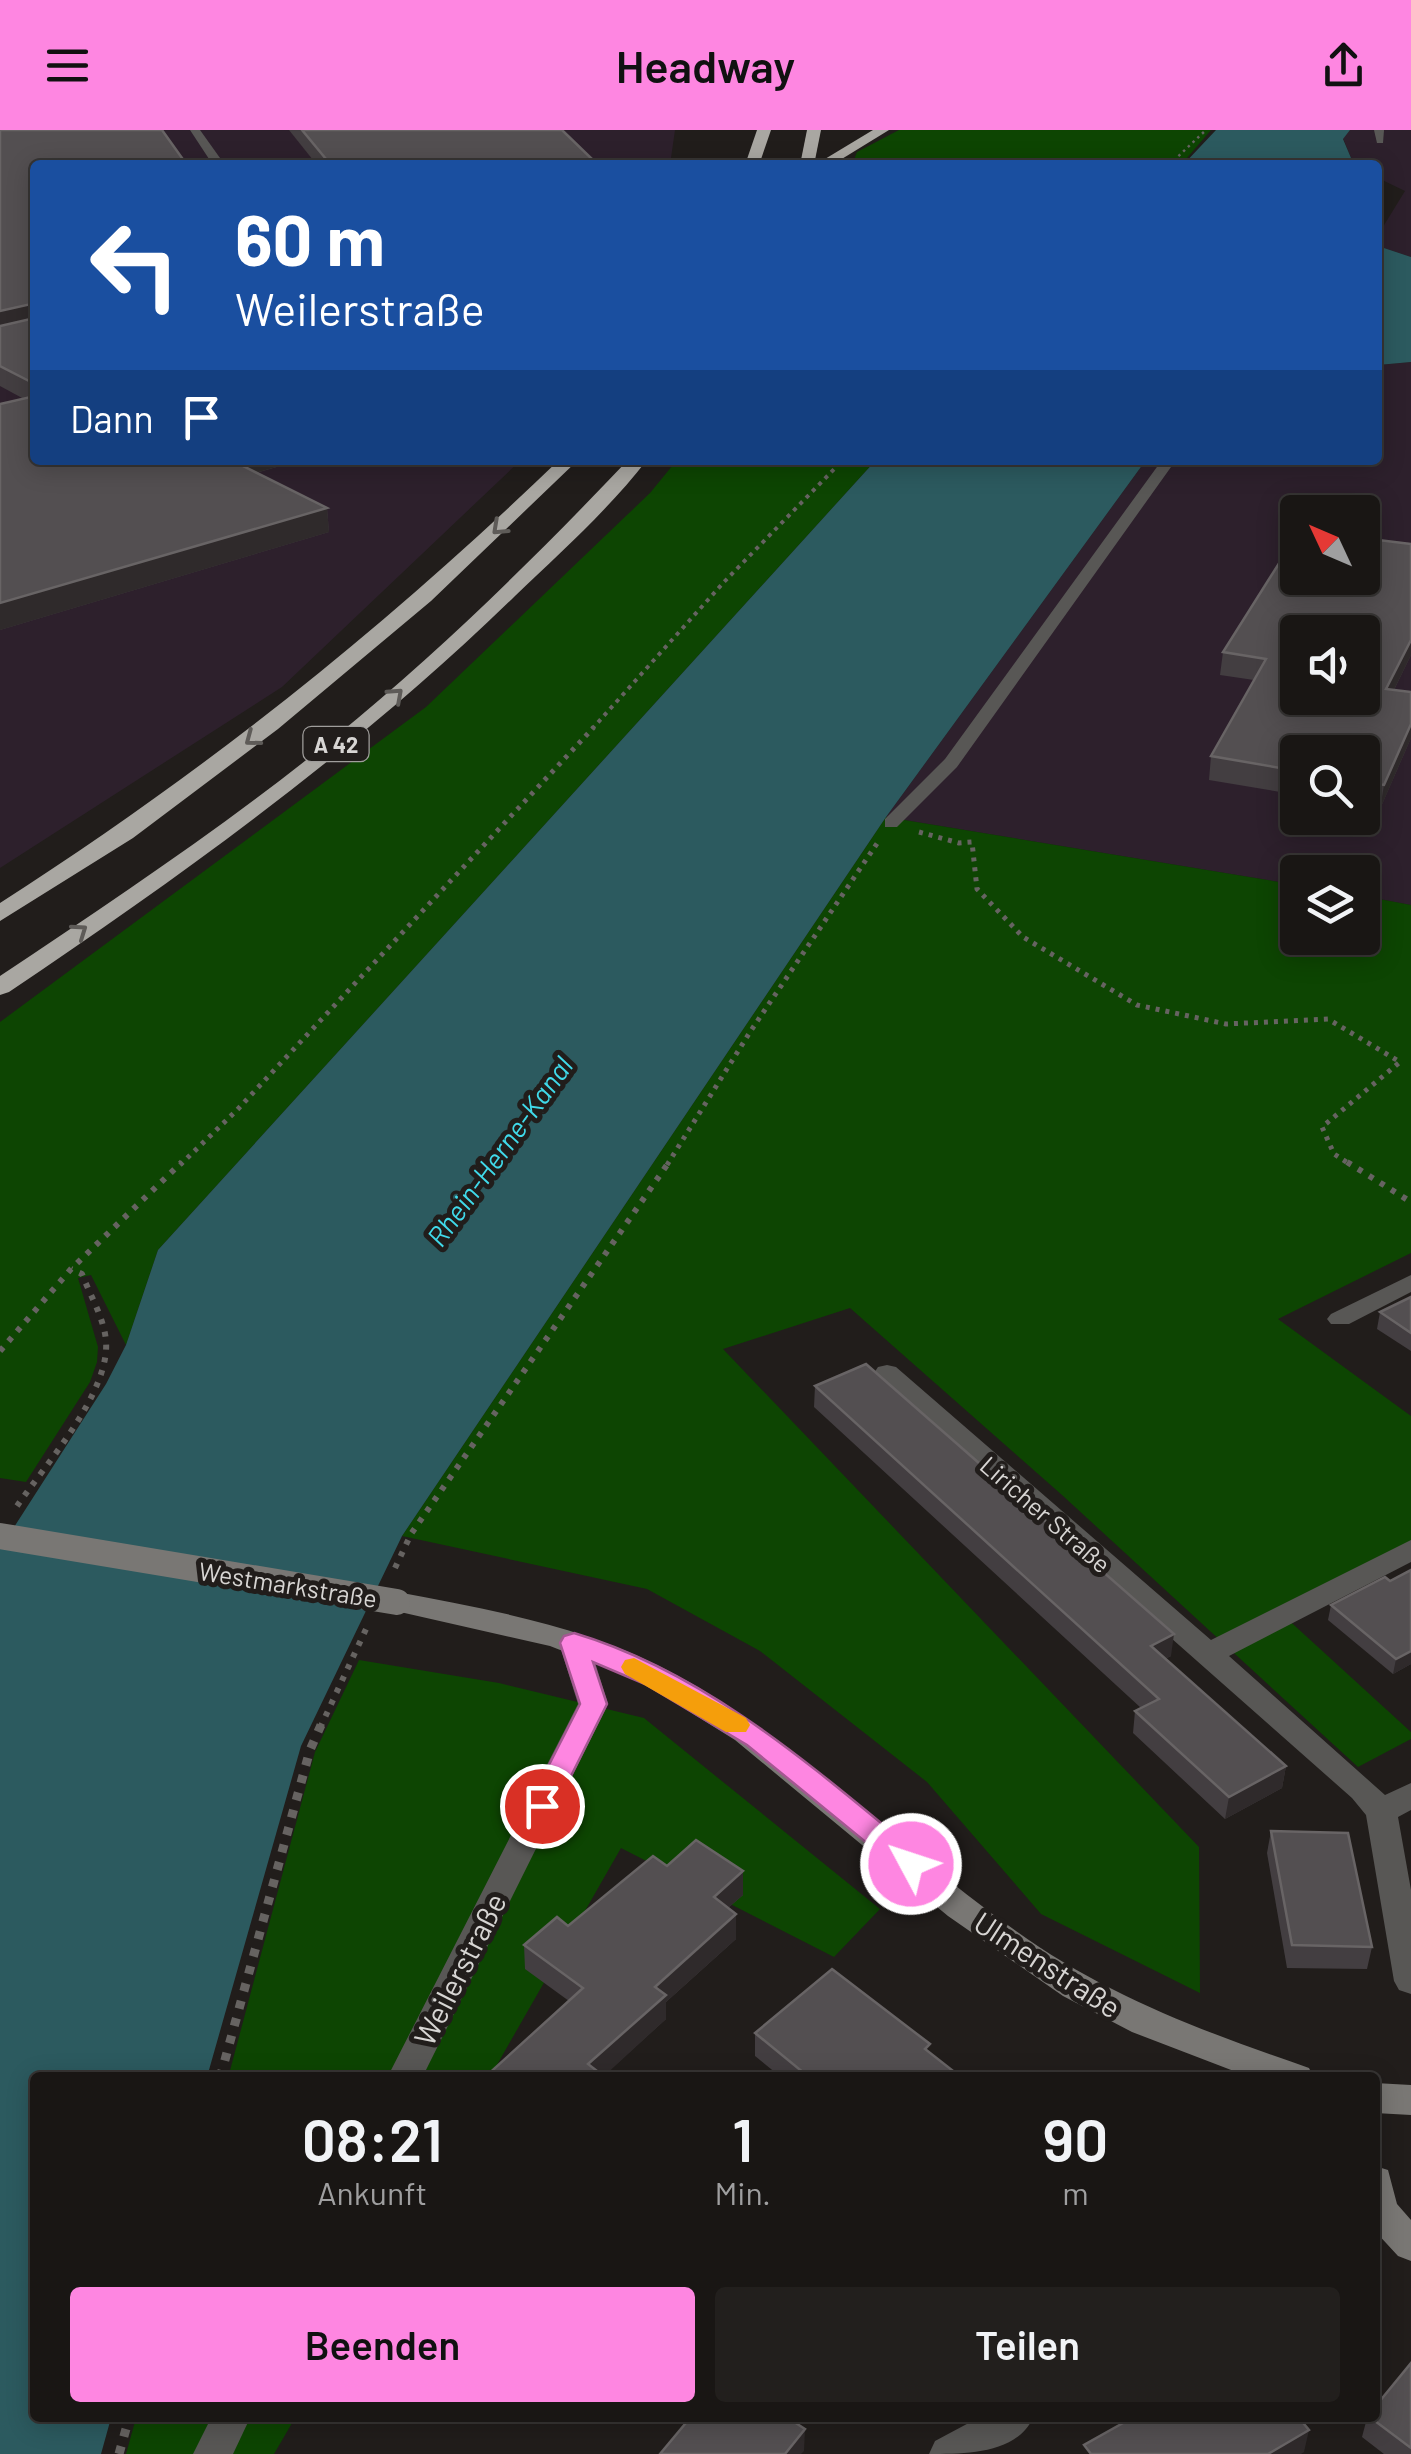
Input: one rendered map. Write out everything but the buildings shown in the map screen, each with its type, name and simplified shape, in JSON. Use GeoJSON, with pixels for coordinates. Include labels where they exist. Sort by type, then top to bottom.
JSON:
{"type":"FeatureCollection","features":[{"type":"Feature","properties":{"kind":"highway"},"geometry":{"type":"LineString","coordinates":[[754,160],[764,130]]}},
{"type":"Feature","properties":{"kind":"highway"},"geometry":{"type":"LineString","coordinates":[[808,160],[814,130]]}},
{"type":"Feature","properties":{"kind":"highway"},"geometry":{"type":"LineString","coordinates":[[831,160],[882,130]]}},
{"type":"Feature","properties":{"kind":"highway"},"geometry":{"type":"LineString","coordinates":[[740,149],[751,160]]}},
{"type":"Feature","properties":{"kind":"highway","name":"A 42"},"geometry":{"type":"LineString","coordinates":[[0,914],[162,808],[315,692],[442,581],[564,465]]}},
{"type":"Feature","properties":{"kind":"highway","name":"A 42"},"geometry":{"type":"LineString","coordinates":[[0,987],[231,827],[384,706],[514,589],[633,465]]}},
{"type":"Feature","properties":{"kind":"street"},"geometry":{"type":"LineString","coordinates":[[195,130],[216,160]]}},
{"type":"Feature","properties":{"kind":"street"},"geometry":{"type":"LineString","coordinates":[[1340,1318],[1411,1282]]}},
{"type":"Feature","properties":{"kind":"street","name":"Liricher Straße"},"geometry":{"type":"LineString","coordinates":[[886,1374],[1364,1790],[1381,1812]]}},
{"type":"Feature","properties":{"kind":"street","name":"Westmarkstraße"},"geometry":{"type":"LineString","coordinates":[[5,1526],[512,1625],[574,1643]]}},
{"type":"Feature","properties":{"kind":"street"},"geometry":{"type":"LineString","coordinates":[[1206,1655],[1411,1550]]}},
{"type":"Feature","properties":{"kind":"street","name":"Weilerstraße"},"geometry":{"type":"LineString","coordinates":[[407,2072],[593,1704],[574,1643]]}},
{"type":"Feature","properties":{"kind":"street","name":"Ulmenstraße"},"geometry":{"type":"LineString","coordinates":[[574,1643],[654,1677],[757,1738],[1000,1938],[1054,1975],[1162,2032],[1280,2072]]}},
{"type":"Feature","properties":{"kind":"street"},"geometry":{"type":"LineString","coordinates":[[1411,1795],[1381,1812],[1411,1982]]}},
{"type":"Feature","properties":{"kind":"street"},"geometry":{"type":"LineString","coordinates":[[1380,2098],[1411,2100]]}},
{"type":"Feature","properties":{"kind":"street"},"geometry":{"type":"LineString","coordinates":[[1380,2206],[1411,2245]]}},
{"type":"Feature","properties":{"kind":"street"},"geometry":{"type":"LineString","coordinates":[[212,2454],[228,2422]]}},
{"type":"Feature","properties":{"kind":"street"},"geometry":{"type":"LineString","coordinates":[[949,2454],[1007,2422]]}},
{"type":"Feature","properties":{"kind":"lane"},"geometry":{"type":"LineString","coordinates":[[891,823],[951,764],[1165,465]]}},
{"type":"Feature","properties":{"kind":"path"},"geometry":{"type":"LineString","coordinates":[[1174,160],[1206,130]]}},
{"type":"Feature","properties":{"kind":"path"},"geometry":{"type":"LineString","coordinates":[[0,1350],[71,1269],[237,1110],[584,739],[724,582],[837,465]]}},
{"type":"Feature","properties":{"kind":"path"},"geometry":{"type":"LineString","coordinates":[[394,1570],[411,1534],[646,1199],[750,1032],[891,823],[959,844],[972,842],[977,889],[1022,937],[1137,1004],[1226,1024],[1328,1019],[1400,1062],[1322,1127],[1334,1154],[1411,1202]]}},
{"type":"Feature","properties":{"kind":"path"},"geometry":{"type":"LineString","coordinates":[[5,1526],[97,1384],[106,1360],[106,1341],[82,1274],[71,1269]]}},
{"type":"Feature","properties":{"kind":"path"},"geometry":{"type":"LineString","coordinates":[[222,2072],[310,1750],[369,1624]]}},
{"type":"Feature","properties":{"kind":"path"},"geometry":{"type":"LineString","coordinates":[[119,2454],[128,2422]]}},
{"type":"Feature","properties":{"kind":"shaded area"},"geometry":{"type":"Polygon","coordinates":[[[0,130],[675,130],[671,160],[30,160],[30,465],[516,465],[282,687],[0,868],[0,130]]]}},
{"type":"Feature","properties":{"kind":"shaded area"},"geometry":{"type":"Polygon","coordinates":[[[1350,130],[1411,130],[1411,257],[1382,247],[1382,228],[1405,191],[1382,180],[1382,160],[1352,160],[1343,138],[1350,130]]]}},
{"type":"Feature","properties":{"kind":"shaded area"},"geometry":{"type":"Polygon","coordinates":[[[1411,362],[1411,905],[1380,899],[1380,855],[1280,855],[1280,882],[886,817],[1142,465],[1382,465],[1382,365],[1411,362]]]}},
{"type":"Feature","properties":{"kind":"green space"},"geometry":{"type":"Polygon","coordinates":[[[899,130],[1211,130],[1185,160],[854,160],[857,152],[899,130]]]}},
{"type":"Feature","properties":{"kind":"green space"},"geometry":{"type":"Polygon","coordinates":[[[673,465],[871,465],[158,1250],[126,1345],[91,1275],[78,1278],[98,1347],[90,1382],[26,1482],[0,1478],[0,1022],[426,707],[650,493],[673,465]]]}},
{"type":"Feature","properties":{"kind":"green space"},"geometry":{"type":"Polygon","coordinates":[[[886,817],[1280,882],[1280,955],[1380,955],[1380,899],[1411,905],[1411,1253],[1278,1319],[1411,1416],[1411,1544],[1283,1615],[1411,1732],[1411,1739],[1358,1767],[1062,1495],[850,1308],[723,1349],[1199,1847],[1200,1993],[1041,1914],[927,1782],[760,1651],[647,1589],[402,1536],[886,817]]]}},
{"type":"Feature","properties":{"kind":"green space"},"geometry":{"type":"Polygon","coordinates":[[[359,1660],[499,1683],[644,1718],[880,1909],[834,1957],[621,1848],[493,2072],[230,2072],[315,1752],[359,1660]]]}},
{"type":"Feature","properties":{"kind":"green space"},"geometry":{"type":"Polygon","coordinates":[[[135,2422],[293,2422],[274,2454],[126,2454],[135,2422]]]}},
{"type":"Feature","properties":{"kind":"water"},"geometry":{"type":"Polygon","coordinates":[[[1216,130],[1350,130],[1343,139],[1352,160],[1188,160],[1216,130]]]}},
{"type":"Feature","properties":{"kind":"water"},"geometry":{"type":"Polygon","coordinates":[[[1382,247],[1411,257],[1411,362],[1382,365],[1382,247]]]}},
{"type":"Feature","properties":{"kind":"water","name":"Rhein-Herne-Kanal"},"geometry":{"type":"Polygon","coordinates":[[[871,465],[1142,465],[886,817],[402,1536],[301,1746],[208,2072],[30,2072],[30,2422],[110,2422],[101,2454],[0,2454],[0,1549],[106,1384],[126,1345],[158,1250],[871,465]]]}},
{"type":"Feature","properties":{"kind":"slow traffic"},"geometry":{"type":"LineString","coordinates":[[634,1667],[736,1725]]}},
{"type":"Feature","properties":{"kind":"route"},"geometry":{"type":"LineString","coordinates":[[542,1806],[593,1704],[574,1643],[654,1677],[757,1738],[911,1864]]}}]}
